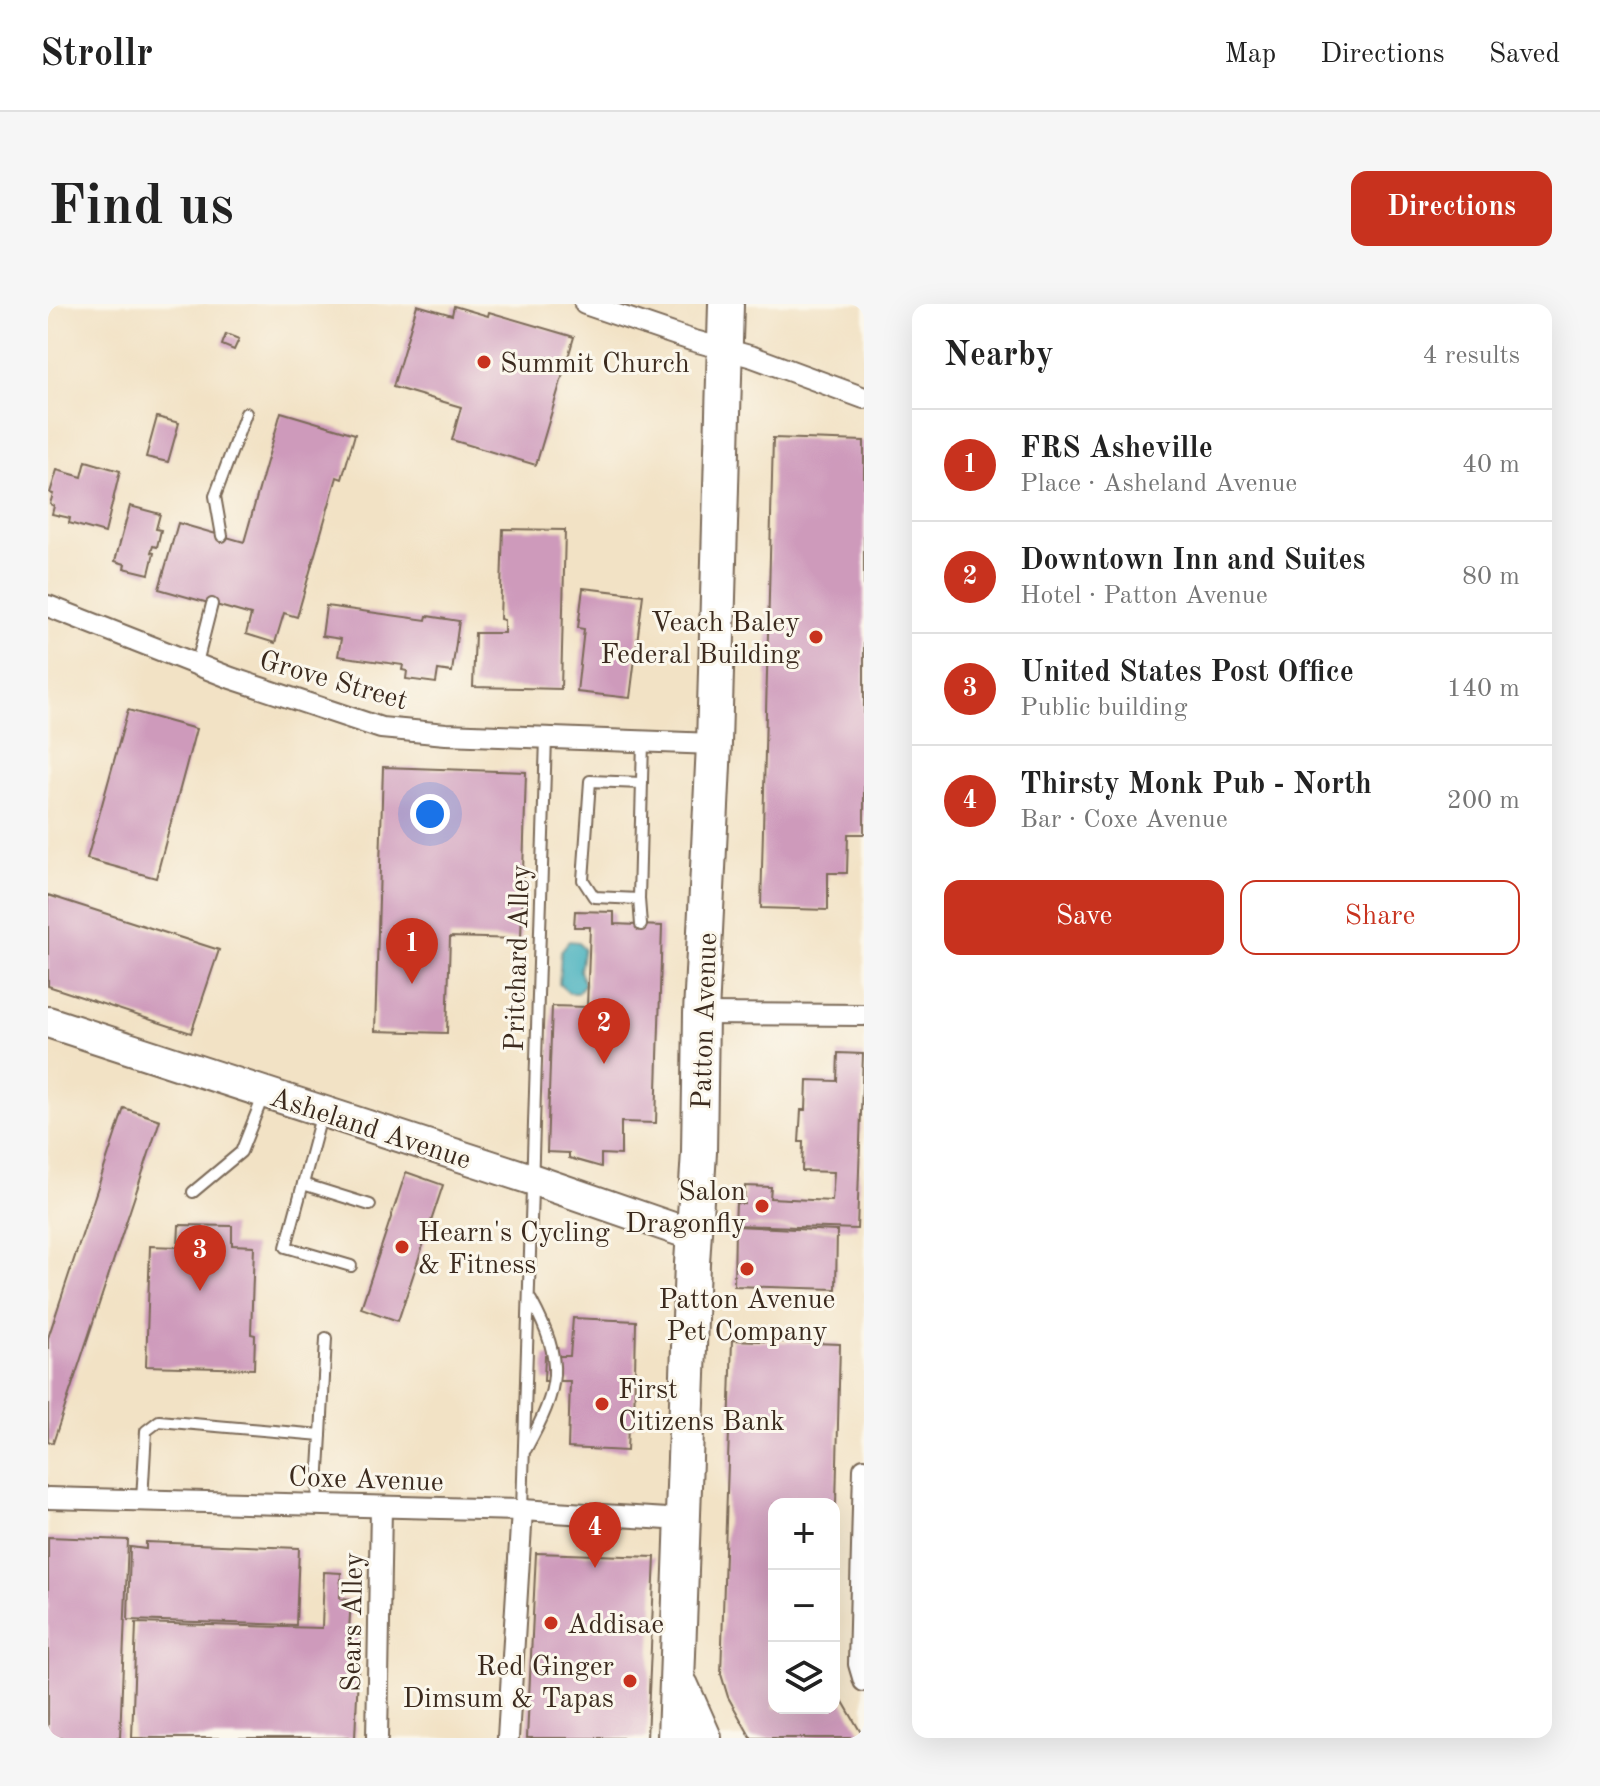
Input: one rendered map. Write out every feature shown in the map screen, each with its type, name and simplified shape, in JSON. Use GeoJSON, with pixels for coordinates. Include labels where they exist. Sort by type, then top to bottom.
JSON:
{"type":"FeatureCollection","features":[{"type":"Feature","properties":{"kind":"main road","name":"Patton Avenue"},"geometry":{"type":"LineString","coordinates":[[675,1738],[693,1235],[699,1152],[701,1014],[714,744],[726,304]]}},
{"type":"Feature","properties":{"kind":"main road","name":"Asheland Avenue"},"geometry":{"type":"LineString","coordinates":[[48,1022],[693,1235]]}},
{"type":"Feature","properties":{"kind":"main road"},"geometry":{"type":"LineString","coordinates":[[677,1678],[704,1738]]}},
{"type":"Feature","properties":{"kind":"street"},"geometry":{"type":"LineString","coordinates":[[585,304],[753,357],[864,398]]}},
{"type":"Feature","properties":{"kind":"street","name":"Grove Street"},"geometry":{"type":"LineString","coordinates":[[48,606],[231,678],[381,728],[446,734],[714,744]]}},
{"type":"Feature","properties":{"kind":"street"},"geometry":{"type":"LineString","coordinates":[[701,1014],[864,1015]]}},
{"type":"Feature","properties":{"kind":"street"},"geometry":{"type":"LineString","coordinates":[[864,1469],[859,1664],[864,1681]]}},
{"type":"Feature","properties":{"kind":"street","name":"Coxe Avenue"},"geometry":{"type":"LineString","coordinates":[[48,1498],[522,1510],[683,1520]]}},
{"type":"Feature","properties":{"kind":"street","name":"Sears Alley"},"geometry":{"type":"LineString","coordinates":[[377,1738],[381,1507]]}},
{"type":"Feature","properties":{"kind":"street"},"geometry":{"type":"LineString","coordinates":[[508,1738],[522,1510]]}},
{"type":"Feature","properties":{"kind":"lane"},"geometry":{"type":"LineString","coordinates":[[222,536],[215,496],[246,413]]}},
{"type":"Feature","properties":{"kind":"lane"},"geometry":{"type":"LineString","coordinates":[[197,663],[212,604]]}},
{"type":"Feature","properties":{"kind":"lane","name":"Pritchard Alley"},"geometry":{"type":"LineString","coordinates":[[522,1510],[546,738]]}},
{"type":"Feature","properties":{"kind":"lane"},"geometry":{"type":"LineString","coordinates":[[641,925],[643,741]]}},
{"type":"Feature","properties":{"kind":"lane"},"geometry":{"type":"LineString","coordinates":[[639,899],[594,897],[583,880],[590,781],[642,783]]}},
{"type":"Feature","properties":{"kind":"lane"},"geometry":{"type":"LineString","coordinates":[[193,1192],[241,1152],[265,1092]]}},
{"type":"Feature","properties":{"kind":"lane"},"geometry":{"type":"LineString","coordinates":[[323,1111],[286,1247],[351,1266]]}},
{"type":"Feature","properties":{"kind":"lane"},"geometry":{"type":"LineString","coordinates":[[303,1184],[370,1205]]}},
{"type":"Feature","properties":{"kind":"lane"},"geometry":{"type":"LineString","coordinates":[[524,1453],[546,1412],[554,1381],[554,1356],[548,1332],[530,1298]]}},
{"type":"Feature","properties":{"kind":"lane"},"geometry":{"type":"LineString","coordinates":[[317,1504],[326,1338]]}},
{"type":"Feature","properties":{"kind":"lane"},"geometry":{"type":"LineString","coordinates":[[142,1500],[146,1431],[159,1421],[321,1435]]}},
{"type":"Feature","properties":{"kind":"water"},"geometry":{"type":"Polygon","coordinates":[[[569,941],[579,942],[584,949],[580,970],[584,985],[577,993],[569,993],[559,984],[561,951],[569,941]]]}},
{"type":"Feature","properties":{"kind":"building","name":"Summit Church"},"geometry":{"type":"Polygon","coordinates":[[[417,305],[452,315],[454,306],[488,316],[489,312],[574,337],[536,465],[452,440],[461,407],[393,387],[417,305]]]}},
{"type":"Feature","properties":{"kind":"building"},"geometry":{"type":"Polygon","coordinates":[[[226,334],[239,339],[234,350],[222,345],[226,334]]]}},
{"type":"Feature","properties":{"kind":"building"},"geometry":{"type":"Polygon","coordinates":[[[281,412],[355,434],[342,479],[337,477],[297,617],[284,613],[275,643],[246,634],[251,615],[159,589],[178,523],[244,542],[281,412]]]}},
{"type":"Feature","properties":{"kind":"building"},"geometry":{"type":"Polygon","coordinates":[[[157,417],[179,423],[168,462],[146,457],[157,417]]]}},
{"type":"Feature","properties":{"kind":"building","name":"Veach Baley Federal Building"},"geometry":{"type":"Polygon","coordinates":[[[773,438],[864,441],[864,834],[848,834],[847,873],[828,873],[828,910],[761,908],[773,438]]]}},
{"type":"Feature","properties":{"kind":"building"},"geometry":{"type":"Polygon","coordinates":[[[86,461],[120,471],[105,533],[69,523],[70,518],[52,514],[54,506],[50,504],[53,494],[50,493],[57,470],[82,477],[86,461]]]}},
{"type":"Feature","properties":{"kind":"building"},"geometry":{"type":"Polygon","coordinates":[[[130,506],[160,514],[156,529],[161,530],[157,547],[153,546],[151,552],[154,553],[149,574],[124,568],[125,564],[115,561],[130,506]]]}},
{"type":"Feature","properties":{"kind":"building"},"geometry":{"type":"Polygon","coordinates":[[[503,529],[565,530],[561,689],[473,687],[475,633],[504,633],[504,620],[500,619],[503,529]]]}},
{"type":"Feature","properties":{"kind":"building"},"geometry":{"type":"Polygon","coordinates":[[[583,588],[643,595],[630,698],[577,692],[584,629],[578,628],[583,588]]]}},
{"type":"Feature","properties":{"kind":"building"},"geometry":{"type":"Polygon","coordinates":[[[326,606],[426,620],[427,616],[459,621],[452,672],[438,670],[436,683],[406,679],[407,671],[402,670],[403,665],[338,656],[341,639],[322,636],[326,606]]]}},
{"type":"Feature","properties":{"kind":"building"},"geometry":{"type":"Polygon","coordinates":[[[128,710],[196,729],[156,878],[87,859],[128,710]]]}},
{"type":"Feature","properties":{"kind":"building"},"geometry":{"type":"Polygon","coordinates":[[[383,767],[526,772],[521,939],[450,937],[447,1033],[375,1031],[383,767]]]}},
{"type":"Feature","properties":{"kind":"building"},"geometry":{"type":"Polygon","coordinates":[[[48,895],[219,950],[191,1033],[48,986],[48,895]]]}},
{"type":"Feature","properties":{"kind":"building"},"geometry":{"type":"Polygon","coordinates":[[[575,911],[614,912],[614,924],[662,926],[656,1123],[621,1122],[621,1155],[601,1154],[601,1167],[569,1158],[569,1153],[547,1152],[552,1006],[587,1007],[590,927],[574,927],[575,911]]]}},
{"type":"Feature","properties":{"kind":"building"},"geometry":{"type":"Polygon","coordinates":[[[838,1053],[863,1054],[857,1229],[735,1225],[736,1203],[744,1204],[745,1186],[771,1187],[770,1198],[832,1201],[834,1172],[802,1171],[803,1142],[799,1142],[801,1110],[806,1110],[807,1080],[837,1081],[838,1053]]]}},
{"type":"Feature","properties":{"kind":"building"},"geometry":{"type":"Polygon","coordinates":[[[124,1108],[160,1120],[53,1443],[48,1441],[48,1338],[124,1108]]]}},
{"type":"Feature","properties":{"kind":"building","name":"Hearn's Cycling & Fitness"},"geometry":{"type":"Polygon","coordinates":[[[406,1172],[443,1185],[398,1321],[361,1308],[406,1172]]]}},
{"type":"Feature","properties":{"kind":"building"},"geometry":{"type":"Polygon","coordinates":[[[179,1225],[232,1226],[232,1245],[254,1246],[251,1334],[255,1335],[254,1369],[146,1366],[150,1246],[178,1247],[179,1225]]]}},
{"type":"Feature","properties":{"kind":"building"},"geometry":{"type":"Polygon","coordinates":[[[735,1226],[837,1231],[836,1289],[734,1286],[735,1226]]]}},
{"type":"Feature","properties":{"kind":"building","name":"First Citizens Bank"},"geometry":{"type":"Polygon","coordinates":[[[573,1318],[636,1321],[634,1427],[628,1426],[627,1451],[568,1448],[570,1381],[544,1381],[545,1356],[570,1356],[573,1318]]]}},
{"type":"Feature","properties":{"kind":"building"},"geometry":{"type":"Polygon","coordinates":[[[732,1340],[840,1344],[836,1498],[768,1498],[768,1714],[840,1714],[840,1696],[864,1738],[751,1738],[728,1697],[721,1674],[732,1340]]]}},
{"type":"Feature","properties":{"kind":"building"},"geometry":{"type":"Polygon","coordinates":[[[48,1537],[128,1540],[120,1738],[48,1738],[48,1537]]]}},
{"type":"Feature","properties":{"kind":"building"},"geometry":{"type":"Polygon","coordinates":[[[146,1542],[299,1548],[296,1625],[128,1620],[130,1547],[146,1549],[146,1542]]]}},
{"type":"Feature","properties":{"kind":"building"},"geometry":{"type":"Polygon","coordinates":[[[536,1553],[655,1557],[647,1738],[527,1738],[536,1553]]]}},
{"type":"Feature","properties":{"kind":"building"},"geometry":{"type":"Polygon","coordinates":[[[324,1572],[341,1573],[340,1599],[351,1600],[349,1630],[360,1630],[355,1738],[132,1738],[136,1623],[322,1628],[324,1572]]]}},
{"type":"Feature","properties":{"kind":"place","name":"Summit Church"},"geometry":{"type":"Point","coordinates":[484,362]}},
{"type":"Feature","properties":{"kind":"place","name":"Veach Baley Federal Building"},"geometry":{"type":"Point","coordinates":[816,637]}},
{"type":"Feature","properties":{"kind":"place","name":"FRS Asheville"},"geometry":{"type":"Point","coordinates":[412,984]}},
{"type":"Feature","properties":{"kind":"place","name":"Downtown Inn and Suites"},"geometry":{"type":"Point","coordinates":[604,1064]}},
{"type":"Feature","properties":{"kind":"place","name":"Salon Dragonfly"},"geometry":{"type":"Point","coordinates":[762,1206]}},
{"type":"Feature","properties":{"kind":"place","name":"Hearn's Cycling & Fitness"},"geometry":{"type":"Point","coordinates":[402,1247]}},
{"type":"Feature","properties":{"kind":"place","name":"Patton Avenue Pet Company"},"geometry":{"type":"Point","coordinates":[747,1269]}},
{"type":"Feature","properties":{"kind":"place","name":"United States Post Office"},"geometry":{"type":"Point","coordinates":[200,1291]}},
{"type":"Feature","properties":{"kind":"place","name":"First Citizens Bank"},"geometry":{"type":"Point","coordinates":[602,1404]}},
{"type":"Feature","properties":{"kind":"place","name":"Thirsty Monk Pub - North"},"geometry":{"type":"Point","coordinates":[595,1568]}},
{"type":"Feature","properties":{"kind":"place","name":"Addisae"},"geometry":{"type":"Point","coordinates":[551,1623]}},
{"type":"Feature","properties":{"kind":"place","name":"Red Ginger Dimsum & Tapas"},"geometry":{"type":"Point","coordinates":[630,1681]}}]}
